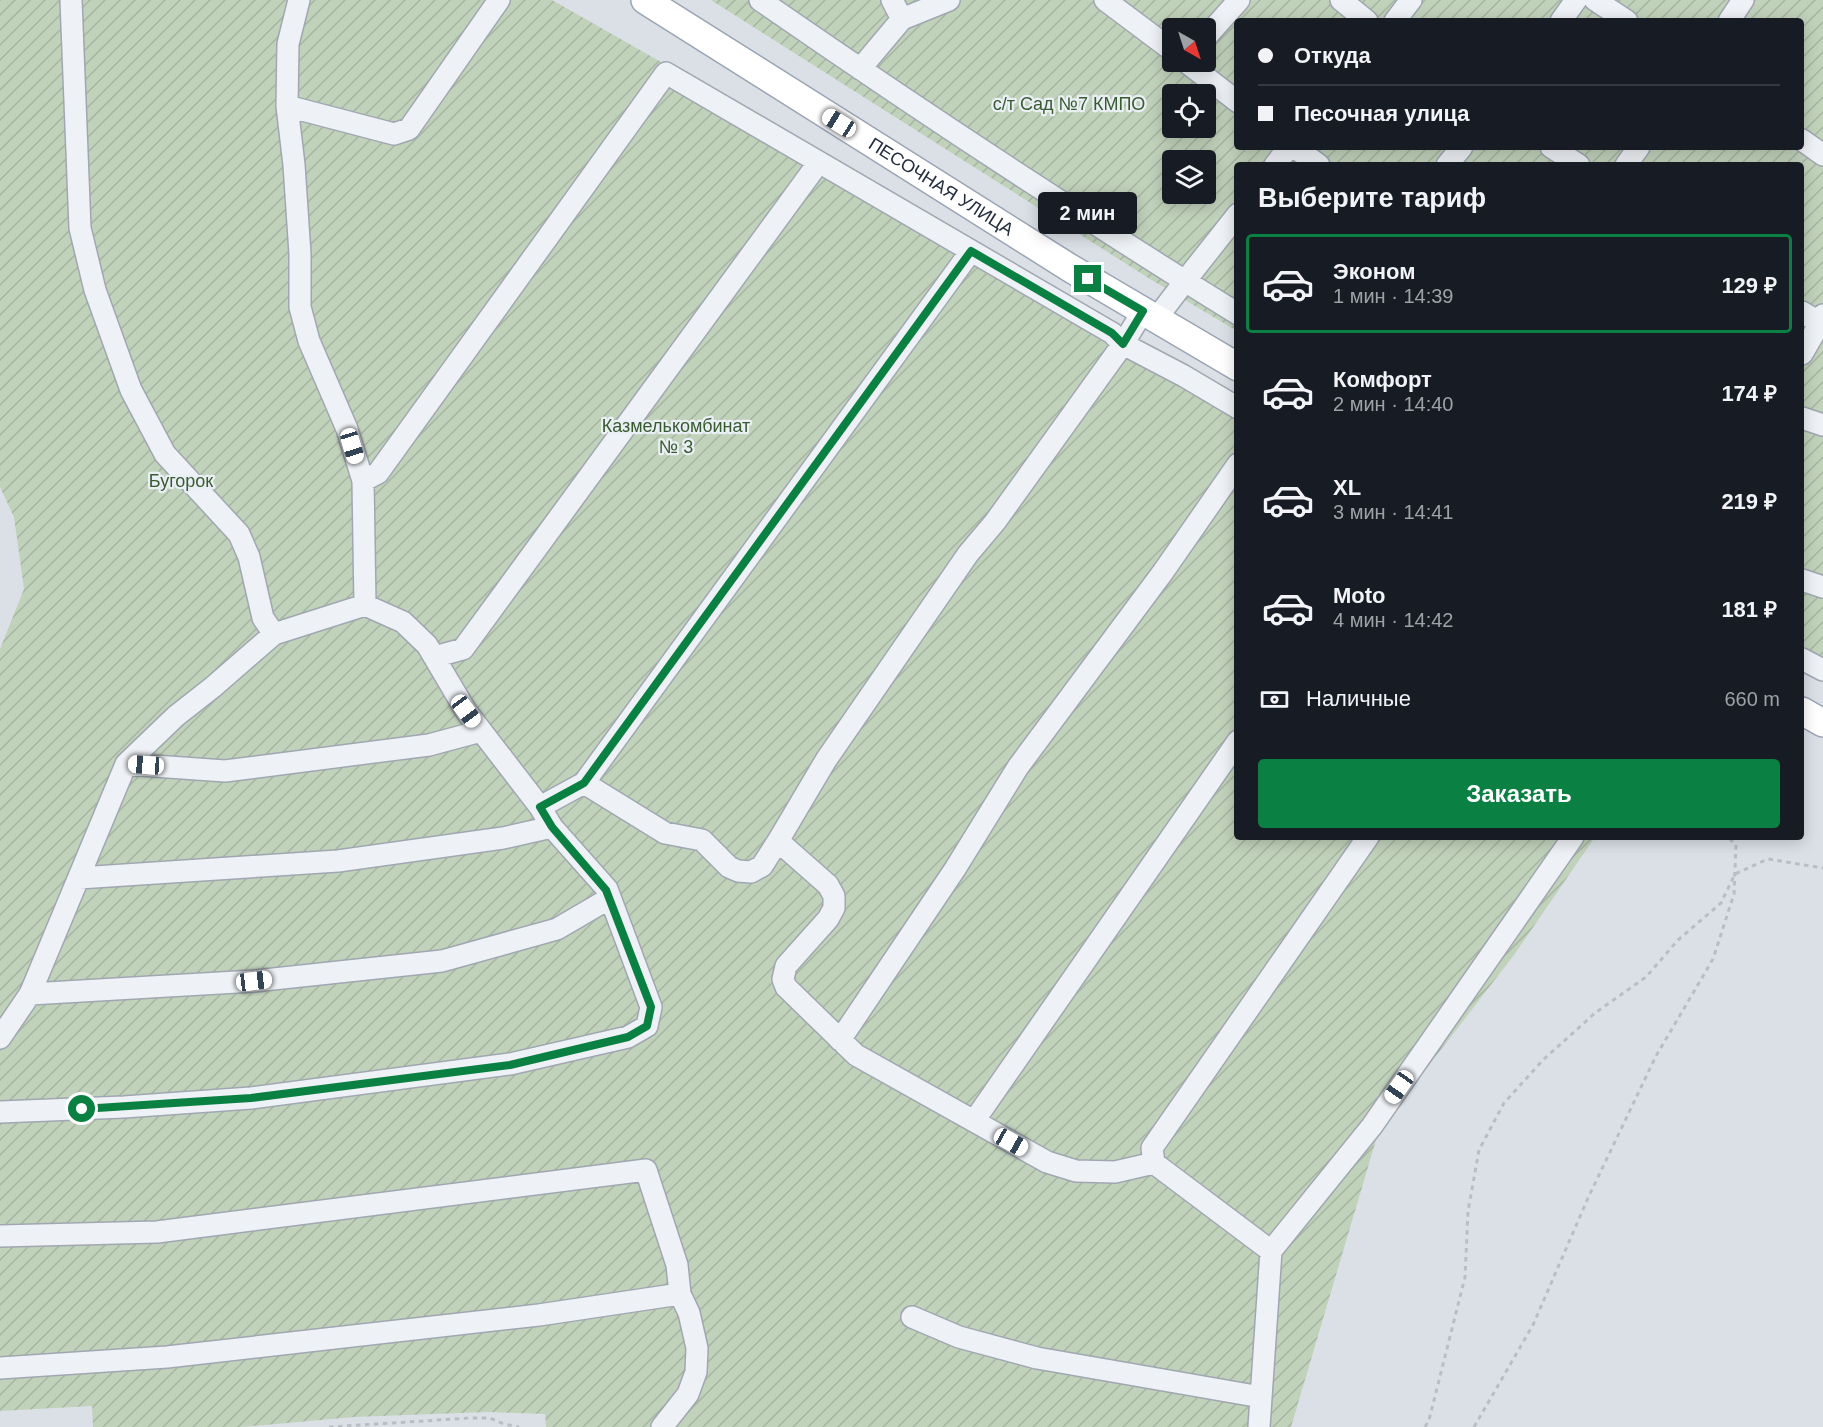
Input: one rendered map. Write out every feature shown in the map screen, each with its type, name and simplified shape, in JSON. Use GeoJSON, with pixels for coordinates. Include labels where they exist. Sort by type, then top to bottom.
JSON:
{"type":"FeatureCollection","features":[{"type":"Feature","properties":{"kind":"main road","name":"ПЕСОЧНАЯ УЛИЦА"},"geometry":{"type":"LineString","coordinates":[[645,0],[1070,268],[1234,365]]}},
{"type":"Feature","properties":{"kind":"main road"},"geometry":{"type":"LineString","coordinates":[[1804,712],[1823,723]]}},
{"type":"Feature","properties":{"kind":"street"},"geometry":{"type":"LineString","coordinates":[[71,0],[80,228],[95,290],[131,390],[165,454],[239,534],[249,557],[263,618],[274,634]]}},
{"type":"Feature","properties":{"kind":"street"},"geometry":{"type":"LineString","coordinates":[[300,0],[288,44],[287,106],[294,165],[300,254],[300,307],[309,342],[347,429],[363,481],[365,605]]}},
{"type":"Feature","properties":{"kind":"street"},"geometry":{"type":"LineString","coordinates":[[287,106],[394,134],[409,129],[500,0]]}},
{"type":"Feature","properties":{"kind":"street"},"geometry":{"type":"LineString","coordinates":[[760,0],[1089,220],[1234,312]]}},
{"type":"Feature","properties":{"kind":"street"},"geometry":{"type":"LineString","coordinates":[[892,0],[902,19]]}},
{"type":"Feature","properties":{"kind":"street"},"geometry":{"type":"LineString","coordinates":[[861,69],[902,19],[949,0]]}},
{"type":"Feature","properties":{"kind":"street"},"geometry":{"type":"LineString","coordinates":[[1105,0],[1162,43]]}},
{"type":"Feature","properties":{"kind":"street"},"geometry":{"type":"LineString","coordinates":[[1216,26],[1239,0]]}},
{"type":"Feature","properties":{"kind":"street"},"geometry":{"type":"LineString","coordinates":[[1341,0],[1363,18]]}},
{"type":"Feature","properties":{"kind":"street"},"geometry":{"type":"LineString","coordinates":[[1397,18],[1412,0]]}},
{"type":"Feature","properties":{"kind":"street"},"geometry":{"type":"LineString","coordinates":[[1563,18],[1576,0]]}},
{"type":"Feature","properties":{"kind":"street"},"geometry":{"type":"LineString","coordinates":[[1595,0],[1622,18]]}},
{"type":"Feature","properties":{"kind":"street"},"geometry":{"type":"LineString","coordinates":[[1731,18],[1743,0]]}},
{"type":"Feature","properties":{"kind":"street"},"geometry":{"type":"LineString","coordinates":[[1199,72],[1234,99]]}},
{"type":"Feature","properties":{"kind":"street"},"geometry":{"type":"LineString","coordinates":[[363,481],[378,473],[666,73],[1112,333],[1123,344],[1234,406]]}},
{"type":"Feature","properties":{"kind":"street"},"geometry":{"type":"LineString","coordinates":[[1804,141],[1823,155]]}},
{"type":"Feature","properties":{"kind":"street"},"geometry":{"type":"LineString","coordinates":[[1277,162],[1287,150]]}},
{"type":"Feature","properties":{"kind":"street"},"geometry":{"type":"LineString","coordinates":[[1298,150],[1315,162]]}},
{"type":"Feature","properties":{"kind":"street"},"geometry":{"type":"LineString","coordinates":[[1450,162],[1460,150]]}},
{"type":"Feature","properties":{"kind":"street"},"geometry":{"type":"LineString","coordinates":[[1556,150],[1574,162]]}},
{"type":"Feature","properties":{"kind":"street"},"geometry":{"type":"LineString","coordinates":[[434,657],[463,649],[819,162]]}},
{"type":"Feature","properties":{"kind":"street"},"geometry":{"type":"LineString","coordinates":[[584,783],[665,833],[702,840],[729,867],[738,871],[751,872],[762,866],[826,760],[968,554],[995,522],[1123,344],[1185,281],[1234,219]]}},
{"type":"Feature","properties":{"kind":"street"},"geometry":{"type":"LineString","coordinates":[[540,807],[584,783],[971,251]]}},
{"type":"Feature","properties":{"kind":"street"},"geometry":{"type":"LineString","coordinates":[[1804,313],[1822,319],[1804,350]]}},
{"type":"Feature","properties":{"kind":"street"},"geometry":{"type":"LineString","coordinates":[[1804,419],[1823,425]]}},
{"type":"Feature","properties":{"kind":"street"},"geometry":{"type":"LineString","coordinates":[[840,1040],[955,869],[1018,767],[1163,572],[1234,470]]}},
{"type":"Feature","properties":{"kind":"street"},"geometry":{"type":"LineString","coordinates":[[1804,581],[1823,587]]}},
{"type":"Feature","properties":{"kind":"street"},"geometry":{"type":"LineString","coordinates":[[0,1038],[30,994],[126,764],[176,716],[274,634],[365,605],[403,622],[427,645],[466,711],[540,807],[552,827],[606,890],[651,1007],[647,1026],[628,1037],[510,1065],[251,1098],[124,1107],[0,1112]]}},
{"type":"Feature","properties":{"kind":"street"},"geometry":{"type":"LineString","coordinates":[[1804,660],[1823,670]]}},
{"type":"Feature","properties":{"kind":"street"},"geometry":{"type":"LineString","coordinates":[[126,764],[225,771],[429,745],[481,731]]}},
{"type":"Feature","properties":{"kind":"street"},"geometry":{"type":"LineString","coordinates":[[974,1121],[1234,747]]}},
{"type":"Feature","properties":{"kind":"street"},"geometry":{"type":"LineString","coordinates":[[78,878],[338,861],[503,838],[552,827]]}},
{"type":"Feature","properties":{"kind":"street"},"geometry":{"type":"LineString","coordinates":[[1271,1251],[1154,1163],[1152,1148],[1366,840]]}},
{"type":"Feature","properties":{"kind":"street"},"geometry":{"type":"LineString","coordinates":[[1259,1427],[1271,1251],[1372,1126],[1571,840]]}},
{"type":"Feature","properties":{"kind":"street"},"geometry":{"type":"LineString","coordinates":[[778,841],[828,885],[834,896],[834,908],[828,920],[786,966],[783,980],[786,987],[856,1055],[1047,1162],[1076,1172],[1115,1172],[1154,1163]]}},
{"type":"Feature","properties":{"kind":"street"},"geometry":{"type":"LineString","coordinates":[[30,994],[254,981],[442,961],[557,929],[610,898]]}},
{"type":"Feature","properties":{"kind":"street"},"geometry":{"type":"LineString","coordinates":[[0,1236],[157,1232],[646,1170],[677,1265],[680,1293],[689,1313],[697,1348],[696,1372],[688,1394],[662,1427]]}},
{"type":"Feature","properties":{"kind":"street"},"geometry":{"type":"LineString","coordinates":[[0,1368],[167,1357],[538,1316],[680,1293]]}},
{"type":"Feature","properties":{"kind":"street"},"geometry":{"type":"LineString","coordinates":[[912,1317],[959,1337],[1037,1358],[1261,1397]]}},
{"type":"Feature","properties":{"kind":"path"},"geometry":{"type":"LineString","coordinates":[[1474,1427],[1533,1325],[1588,1198],[1656,1056],[1713,959],[1734,894],[1736,845],[1731,840]]}},
{"type":"Feature","properties":{"kind":"path"},"geometry":{"type":"LineString","coordinates":[[1425,1427],[1429,1420],[1465,1277],[1468,1211],[1479,1150],[1504,1103],[1543,1060],[1595,1013],[1646,977],[1678,940],[1721,903],[1735,874],[1768,859],[1823,868]]}},
{"type":"Feature","properties":{"kind":"path"},"geometry":{"type":"LineString","coordinates":[[329,1427],[470,1418],[490,1418],[519,1427]]}},
{"type":"Feature","properties":{"kind":"green space"},"geometry":{"type":"Polygon","coordinates":[[[0,0],[552,0],[842,165],[1234,399],[1234,840],[1593,840],[1514,955],[1379,1130],[1291,1427],[546,1427],[545,1414],[487,1412],[354,1417],[242,1427],[93,1427],[92,1406],[0,1411],[0,649],[24,589],[14,517],[0,487],[0,0]]]}},
{"type":"Feature","properties":{"kind":"green space","name":"с/т Сад №7 КМПО"},"geometry":{"type":"Polygon","coordinates":[[[711,0],[1823,0],[1823,672],[1804,662],[1804,162],[1234,162],[1234,329],[1150,279],[711,0]]]}},
{"type":"Feature","properties":{"kind":"route"},"geometry":{"type":"LineString","coordinates":[[82,1109],[251,1098],[510,1065],[628,1037],[647,1026],[651,1007],[606,890],[552,827],[540,807],[584,783],[971,251],[1112,333],[1123,344],[1143,311],[1088,279]]}},
{"type":"Feature","properties":{"kind":"park label","name":"Казмелькомбинат № 3"},"geometry":{"type":"Point","coordinates":[676,436]}},
{"type":"Feature","properties":{"kind":"park label","name":"Бугорок"},"geometry":{"type":"Point","coordinates":[181,481]}}]}
